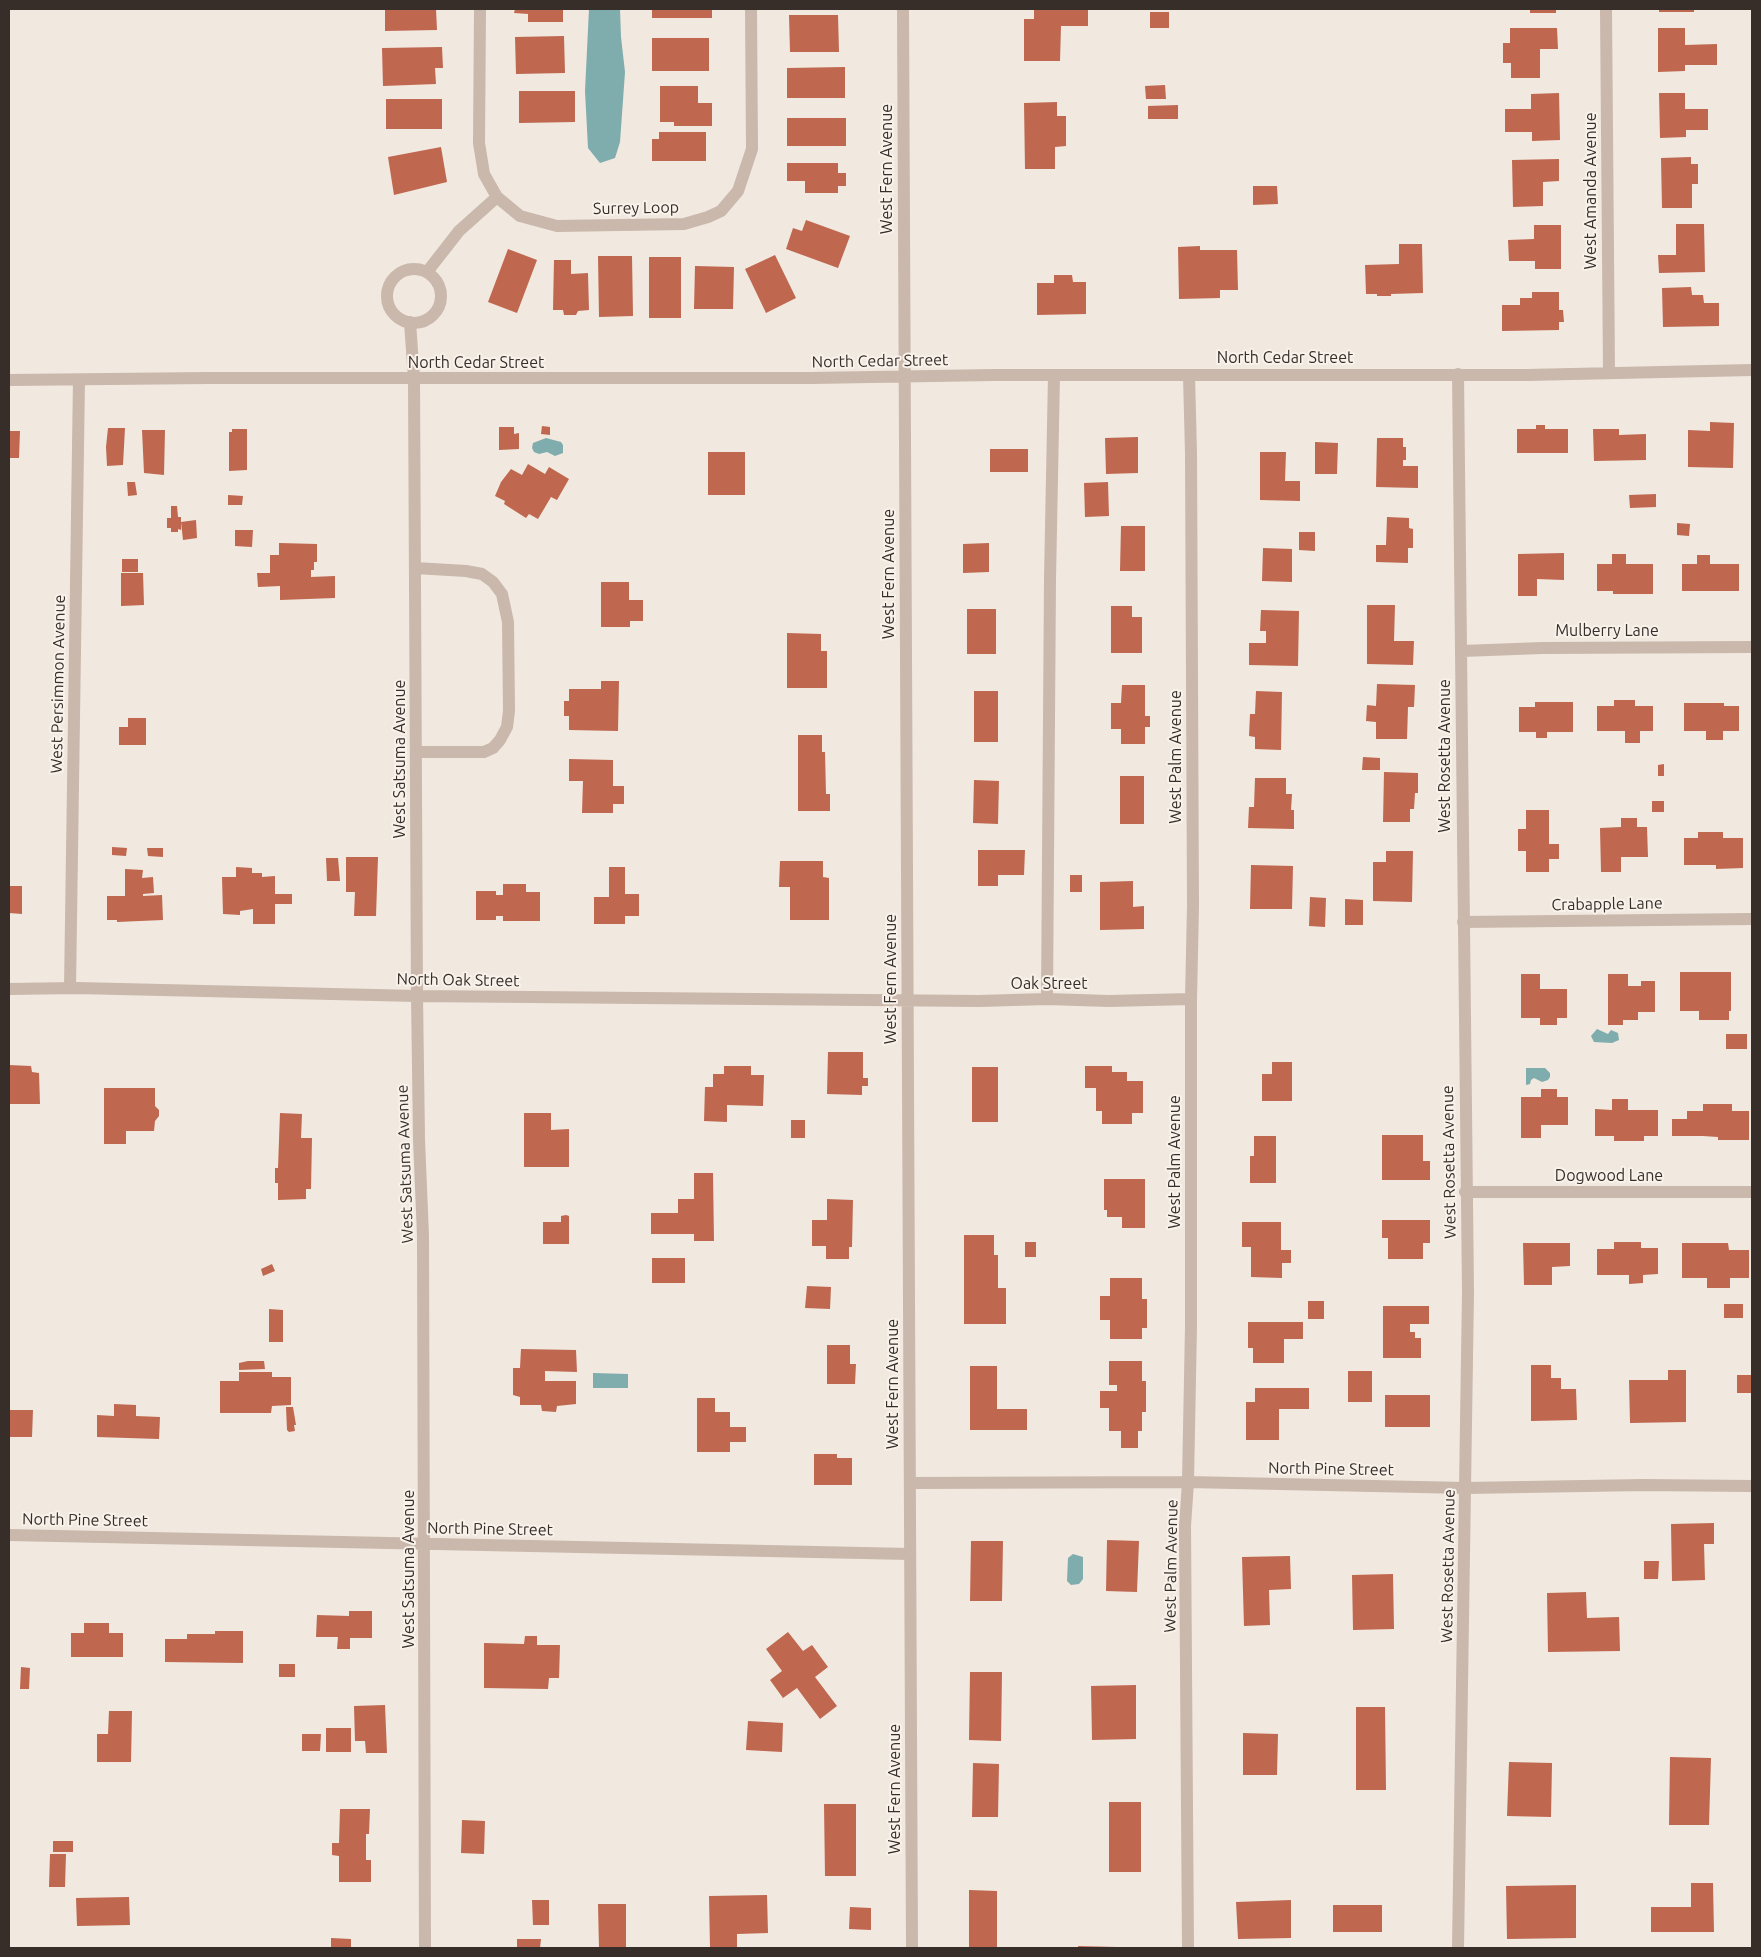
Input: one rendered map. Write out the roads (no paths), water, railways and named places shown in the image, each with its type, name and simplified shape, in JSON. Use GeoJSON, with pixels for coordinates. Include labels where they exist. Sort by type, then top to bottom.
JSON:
{"type":"FeatureCollection","features":[{"type":"Feature","properties":{"kind":"street","name":"Surrey Loop"},"geometry":{"type":"LineString","coordinates":[[480,9],[479,143],[484,174],[497,197],[520,216],[557,226],[684,224],[721,211],[738,191],[752,149],[751,9]]}},
{"type":"Feature","properties":{"kind":"street","name":"West Fern Avenue"},"geometry":{"type":"LineString","coordinates":[[903,9],[912,1948]]}},
{"type":"Feature","properties":{"kind":"street","name":"West Amanda Avenue"},"geometry":{"type":"LineString","coordinates":[[1606,9],[1609,372]]}},
{"type":"Feature","properties":{"kind":"street"},"geometry":{"type":"LineString","coordinates":[[427,272],[459,231],[497,197]]}},
{"type":"Feature","properties":{"kind":"street"},"geometry":{"type":"LineString","coordinates":[[418,269],[427,272],[438,283],[441,294],[440,304],[431,316],[423,321],[410,322],[400,318],[393,312],[388,303],[389,286],[401,272],[418,269]]}},
{"type":"Feature","properties":{"kind":"street"},"geometry":{"type":"LineString","coordinates":[[410,322],[414,379]]}},
{"type":"Feature","properties":{"kind":"street","name":"North Cedar Street"},"geometry":{"type":"LineString","coordinates":[[9,380],[1458,374],[1752,370]]}},
{"type":"Feature","properties":{"kind":"street","name":"West Rosetta Avenue"},"geometry":{"type":"LineString","coordinates":[[1458,374],[1462,651],[1465,1192],[1468,1292],[1458,1948]]}},
{"type":"Feature","properties":{"kind":"street"},"geometry":{"type":"LineString","coordinates":[[1047,999],[1050,579],[1054,375]]}},
{"type":"Feature","properties":{"kind":"street","name":"West Palm Avenue"},"geometry":{"type":"LineString","coordinates":[[1188,1948],[1185,1526],[1188,1482],[1191,1326],[1193,876],[1192,463],[1189,375]]}},
{"type":"Feature","properties":{"kind":"street","name":"West Satsuma Avenue"},"geometry":{"type":"LineString","coordinates":[[414,379],[417,996],[419,1139],[423,1236],[425,1948]]}},
{"type":"Feature","properties":{"kind":"street","name":"West Persimmon Avenue"},"geometry":{"type":"LineString","coordinates":[[70,988],[79,380]]}},
{"type":"Feature","properties":{"kind":"street"},"geometry":{"type":"LineString","coordinates":[[415,568],[466,570],[482,574],[494,582],[502,594],[508,622],[509,711],[507,727],[494,748],[484,752],[417,752]]}},
{"type":"Feature","properties":{"kind":"street","name":"Mulberry Lane"},"geometry":{"type":"LineString","coordinates":[[1462,651],[1542,648],[1752,647]]}},
{"type":"Feature","properties":{"kind":"street","name":"Crabapple Lane"},"geometry":{"type":"LineString","coordinates":[[1463,922],[1752,919]]}},
{"type":"Feature","properties":{"kind":"street","name":"North Oak Street"},"geometry":{"type":"LineString","coordinates":[[9,989],[70,988],[417,996],[907,999]]}},
{"type":"Feature","properties":{"kind":"street","name":"Oak Street"},"geometry":{"type":"LineString","coordinates":[[907,999],[979,1001],[1191,999]]}},
{"type":"Feature","properties":{"kind":"street","name":"Dogwood Lane"},"geometry":{"type":"LineString","coordinates":[[1465,1192],[1752,1192]]}},
{"type":"Feature","properties":{"kind":"street","name":"North Pine Street"},"geometry":{"type":"LineString","coordinates":[[910,1483],[1188,1482],[1465,1488],[1643,1485],[1752,1486]]}},
{"type":"Feature","properties":{"kind":"street","name":"North Pine Street"},"geometry":{"type":"LineString","coordinates":[[9,1535],[910,1554]]}},
{"type":"Feature","properties":{"kind":"water"},"geometry":{"type":"Polygon","coordinates":[[[589,9],[620,9],[625,72],[620,142],[615,158],[600,163],[588,148],[585,91],[589,9]]]}},
{"type":"Feature","properties":{"kind":"water"},"geometry":{"type":"Polygon","coordinates":[[[546,438],[561,442],[563,453],[555,456],[547,452],[539,454],[534,452],[532,448],[533,443],[546,438]]]}},
{"type":"Feature","properties":{"kind":"water"},"geometry":{"type":"Polygon","coordinates":[[[1597,1029],[1608,1034],[1611,1030],[1618,1033],[1619,1040],[1612,1043],[1594,1042],[1591,1036],[1597,1029]]]}},
{"type":"Feature","properties":{"kind":"water"},"geometry":{"type":"Polygon","coordinates":[[[1526,1068],[1545,1068],[1550,1073],[1550,1077],[1542,1082],[1534,1078],[1530,1084],[1526,1085],[1526,1068]]]}},
{"type":"Feature","properties":{"kind":"water"},"geometry":{"type":"Polygon","coordinates":[[[593,1373],[628,1374],[628,1388],[593,1388],[593,1373]]]}},
{"type":"Feature","properties":{"kind":"water"},"geometry":{"type":"Polygon","coordinates":[[[1073,1554],[1083,1557],[1083,1579],[1079,1584],[1071,1585],[1067,1581],[1068,1558],[1073,1554]]]}}]}
